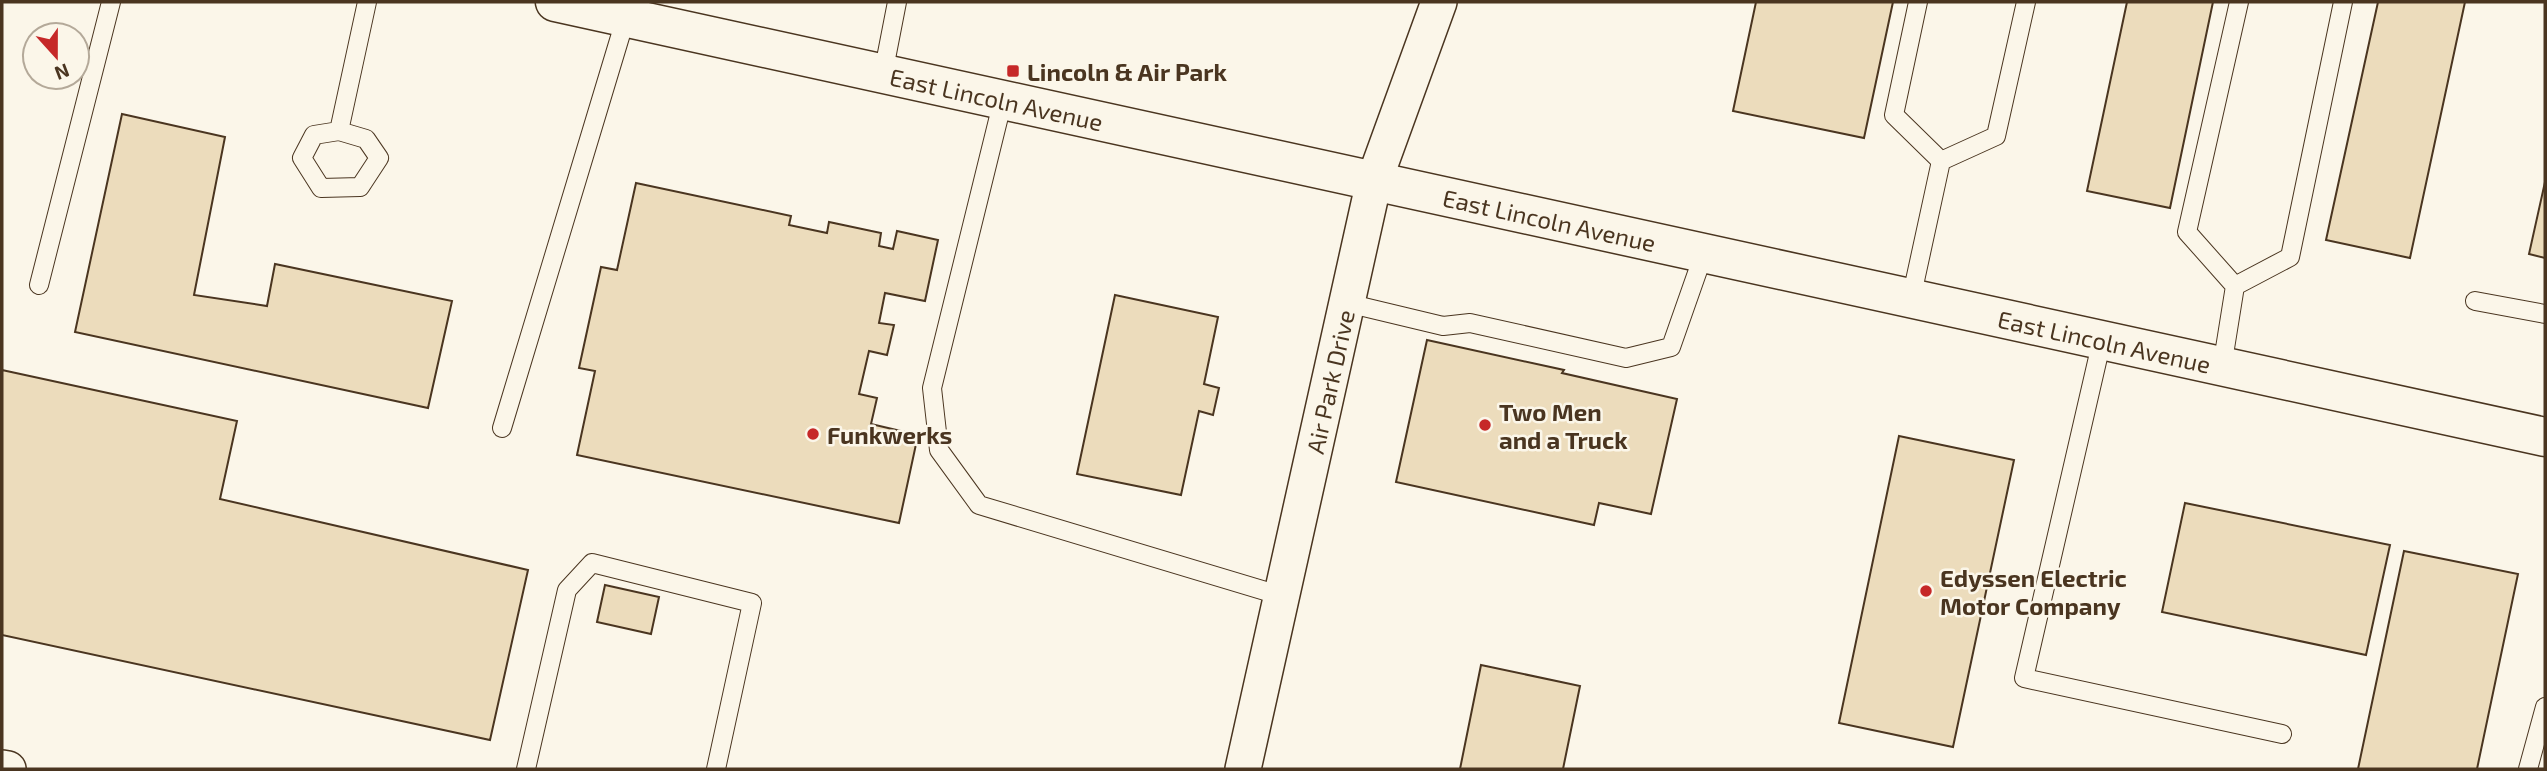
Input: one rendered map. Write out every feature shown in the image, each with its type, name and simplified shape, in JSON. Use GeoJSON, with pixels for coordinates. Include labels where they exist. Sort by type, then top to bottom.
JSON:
{"type":"FeatureCollection","features":[{"type":"Feature","properties":{"kind":"street","name":"East Lincoln Avenue"},"geometry":{"type":"LineString","coordinates":[[555,2],[2545,438]]}},
{"type":"Feature","properties":{"kind":"street","name":"Air Park Drive"},"geometry":{"type":"LineString","coordinates":[[1244,769],[1374,181],[1439,2]]}},
{"type":"Feature","properties":{"kind":"street"},"geometry":{"type":"LineString","coordinates":[[2,768],[8,769]]}},
{"type":"Feature","properties":{"kind":"lane"},"geometry":{"type":"LineString","coordinates":[[38,285],[111,2]]}},
{"type":"Feature","properties":{"kind":"lane"},"geometry":{"type":"LineString","coordinates":[[340,131],[367,2]]}},
{"type":"Feature","properties":{"kind":"lane"},"geometry":{"type":"LineString","coordinates":[[883,74],[897,2]]}},
{"type":"Feature","properties":{"kind":"lane"},"geometry":{"type":"LineString","coordinates":[[1918,2],[1894,115],[1941,160]]}},
{"type":"Feature","properties":{"kind":"lane"},"geometry":{"type":"LineString","coordinates":[[1941,160],[1996,136],[2026,2]]}},
{"type":"Feature","properties":{"kind":"lane"},"geometry":{"type":"LineString","coordinates":[[2235,286],[2187,232],[2239,2]]}},
{"type":"Feature","properties":{"kind":"lane"},"geometry":{"type":"LineString","coordinates":[[2235,286],[2290,257],[2343,2]]}},
{"type":"Feature","properties":{"kind":"lane"},"geometry":{"type":"LineString","coordinates":[[502,428],[626,17]]}},
{"type":"Feature","properties":{"kind":"lane"},"geometry":{"type":"LineString","coordinates":[[1003,100],[932,388],[939,450],[979,505],[1282,596]]}},
{"type":"Feature","properties":{"kind":"lane"},"geometry":{"type":"LineString","coordinates":[[1910,299],[1941,160]]}},
{"type":"Feature","properties":{"kind":"lane"},"geometry":{"type":"LineString","coordinates":[[1347,303],[1443,326],[1470,323],[1626,358],[1671,347],[1704,253]]}},
{"type":"Feature","properties":{"kind":"lane"},"geometry":{"type":"LineString","coordinates":[[2222,367],[2235,286]]}},
{"type":"Feature","properties":{"kind":"lane"},"geometry":{"type":"LineString","coordinates":[[2475,300],[2545,314]]}},
{"type":"Feature","properties":{"kind":"lane"},"geometry":{"type":"LineString","coordinates":[[2102,340],[2024,678],[2282,734]]}},
{"type":"Feature","properties":{"kind":"lane"},"geometry":{"type":"LineString","coordinates":[[526,769],[567,590],[592,562],[752,603],[716,769]]}},
{"type":"Feature","properties":{"kind":"lane"},"geometry":{"type":"LineString","coordinates":[[2528,769],[2545,707]]}},
{"type":"Feature","properties":{"kind":"building"},"geometry":{"type":"Polygon","coordinates":[[[1756,2],[1893,2],[1864,138],[1733,111],[1756,2]]]}},
{"type":"Feature","properties":{"kind":"building"},"geometry":{"type":"Polygon","coordinates":[[[2127,2],[2213,2],[2170,208],[2087,191],[2127,2]]]}},
{"type":"Feature","properties":{"kind":"building"},"geometry":{"type":"Polygon","coordinates":[[[2378,2],[2465,2],[2410,258],[2326,240],[2378,2]]]}},
{"type":"Feature","properties":{"kind":"building"},"geometry":{"type":"Polygon","coordinates":[[[122,114],[225,137],[194,295],[267,306],[275,264],[452,301],[428,408],[75,332],[122,114]]]}},
{"type":"Feature","properties":{"kind":"building"},"geometry":{"type":"Polygon","coordinates":[[[2545,182],[2545,258],[2529,254],[2545,182]]]}},
{"type":"Feature","properties":{"kind":"building"},"geometry":{"type":"Polygon","coordinates":[[[636,183],[791,216],[789,225],[827,233],[829,222],[881,233],[879,246],[893,249],[897,231],[938,240],[925,301],[885,293],[879,323],[894,325],[887,355],[869,351],[859,394],[877,398],[871,424],[918,435],[899,523],[577,455],[595,371],[579,368],[601,267],[617,270],[636,183]]]}},
{"type":"Feature","properties":{"kind":"building"},"geometry":{"type":"Polygon","coordinates":[[[1115,295],[1218,317],[1204,384],[1219,388],[1213,415],[1199,411],[1181,495],[1077,474],[1115,295]]]}},
{"type":"Feature","properties":{"kind":"building"},"geometry":{"type":"Polygon","coordinates":[[[1427,340],[1564,370],[1562,373],[1677,399],[1651,514],[1599,503],[1594,525],[1396,482],[1427,340]]]}},
{"type":"Feature","properties":{"kind":"building"},"geometry":{"type":"Polygon","coordinates":[[[2,370],[237,421],[220,499],[528,570],[490,740],[2,635],[2,370]]]}},
{"type":"Feature","properties":{"kind":"building","name":"Edyssen Electric Motor Company"},"geometry":{"type":"Polygon","coordinates":[[[1899,436],[2014,460],[1953,747],[1839,723],[1899,436]]]}},
{"type":"Feature","properties":{"kind":"building"},"geometry":{"type":"Polygon","coordinates":[[[2185,503],[2390,545],[2366,655],[2162,612],[2185,503]]]}},
{"type":"Feature","properties":{"kind":"building"},"geometry":{"type":"Polygon","coordinates":[[[2404,551],[2518,574],[2477,769],[2358,769],[2404,551]]]}},
{"type":"Feature","properties":{"kind":"building"},"geometry":{"type":"Polygon","coordinates":[[[605,585],[659,597],[651,634],[597,622],[605,585]]]}},
{"type":"Feature","properties":{"kind":"building"},"geometry":{"type":"Polygon","coordinates":[[[1481,665],[1580,686],[1563,769],[1460,769],[1481,665]]]}},
{"type":"Feature","properties":{"kind":"place","name":"Lincoln & Air Park"},"geometry":{"type":"Point","coordinates":[1013,71]}},
{"type":"Feature","properties":{"kind":"place","name":"Two Men and a Truck"},"geometry":{"type":"Point","coordinates":[1485,425]}},
{"type":"Feature","properties":{"kind":"place","name":"Funkwerks"},"geometry":{"type":"Point","coordinates":[813,434]}},
{"type":"Feature","properties":{"kind":"place","name":"Edyssen Electric Motor Company"},"geometry":{"type":"Point","coordinates":[1926,591]}}]}
